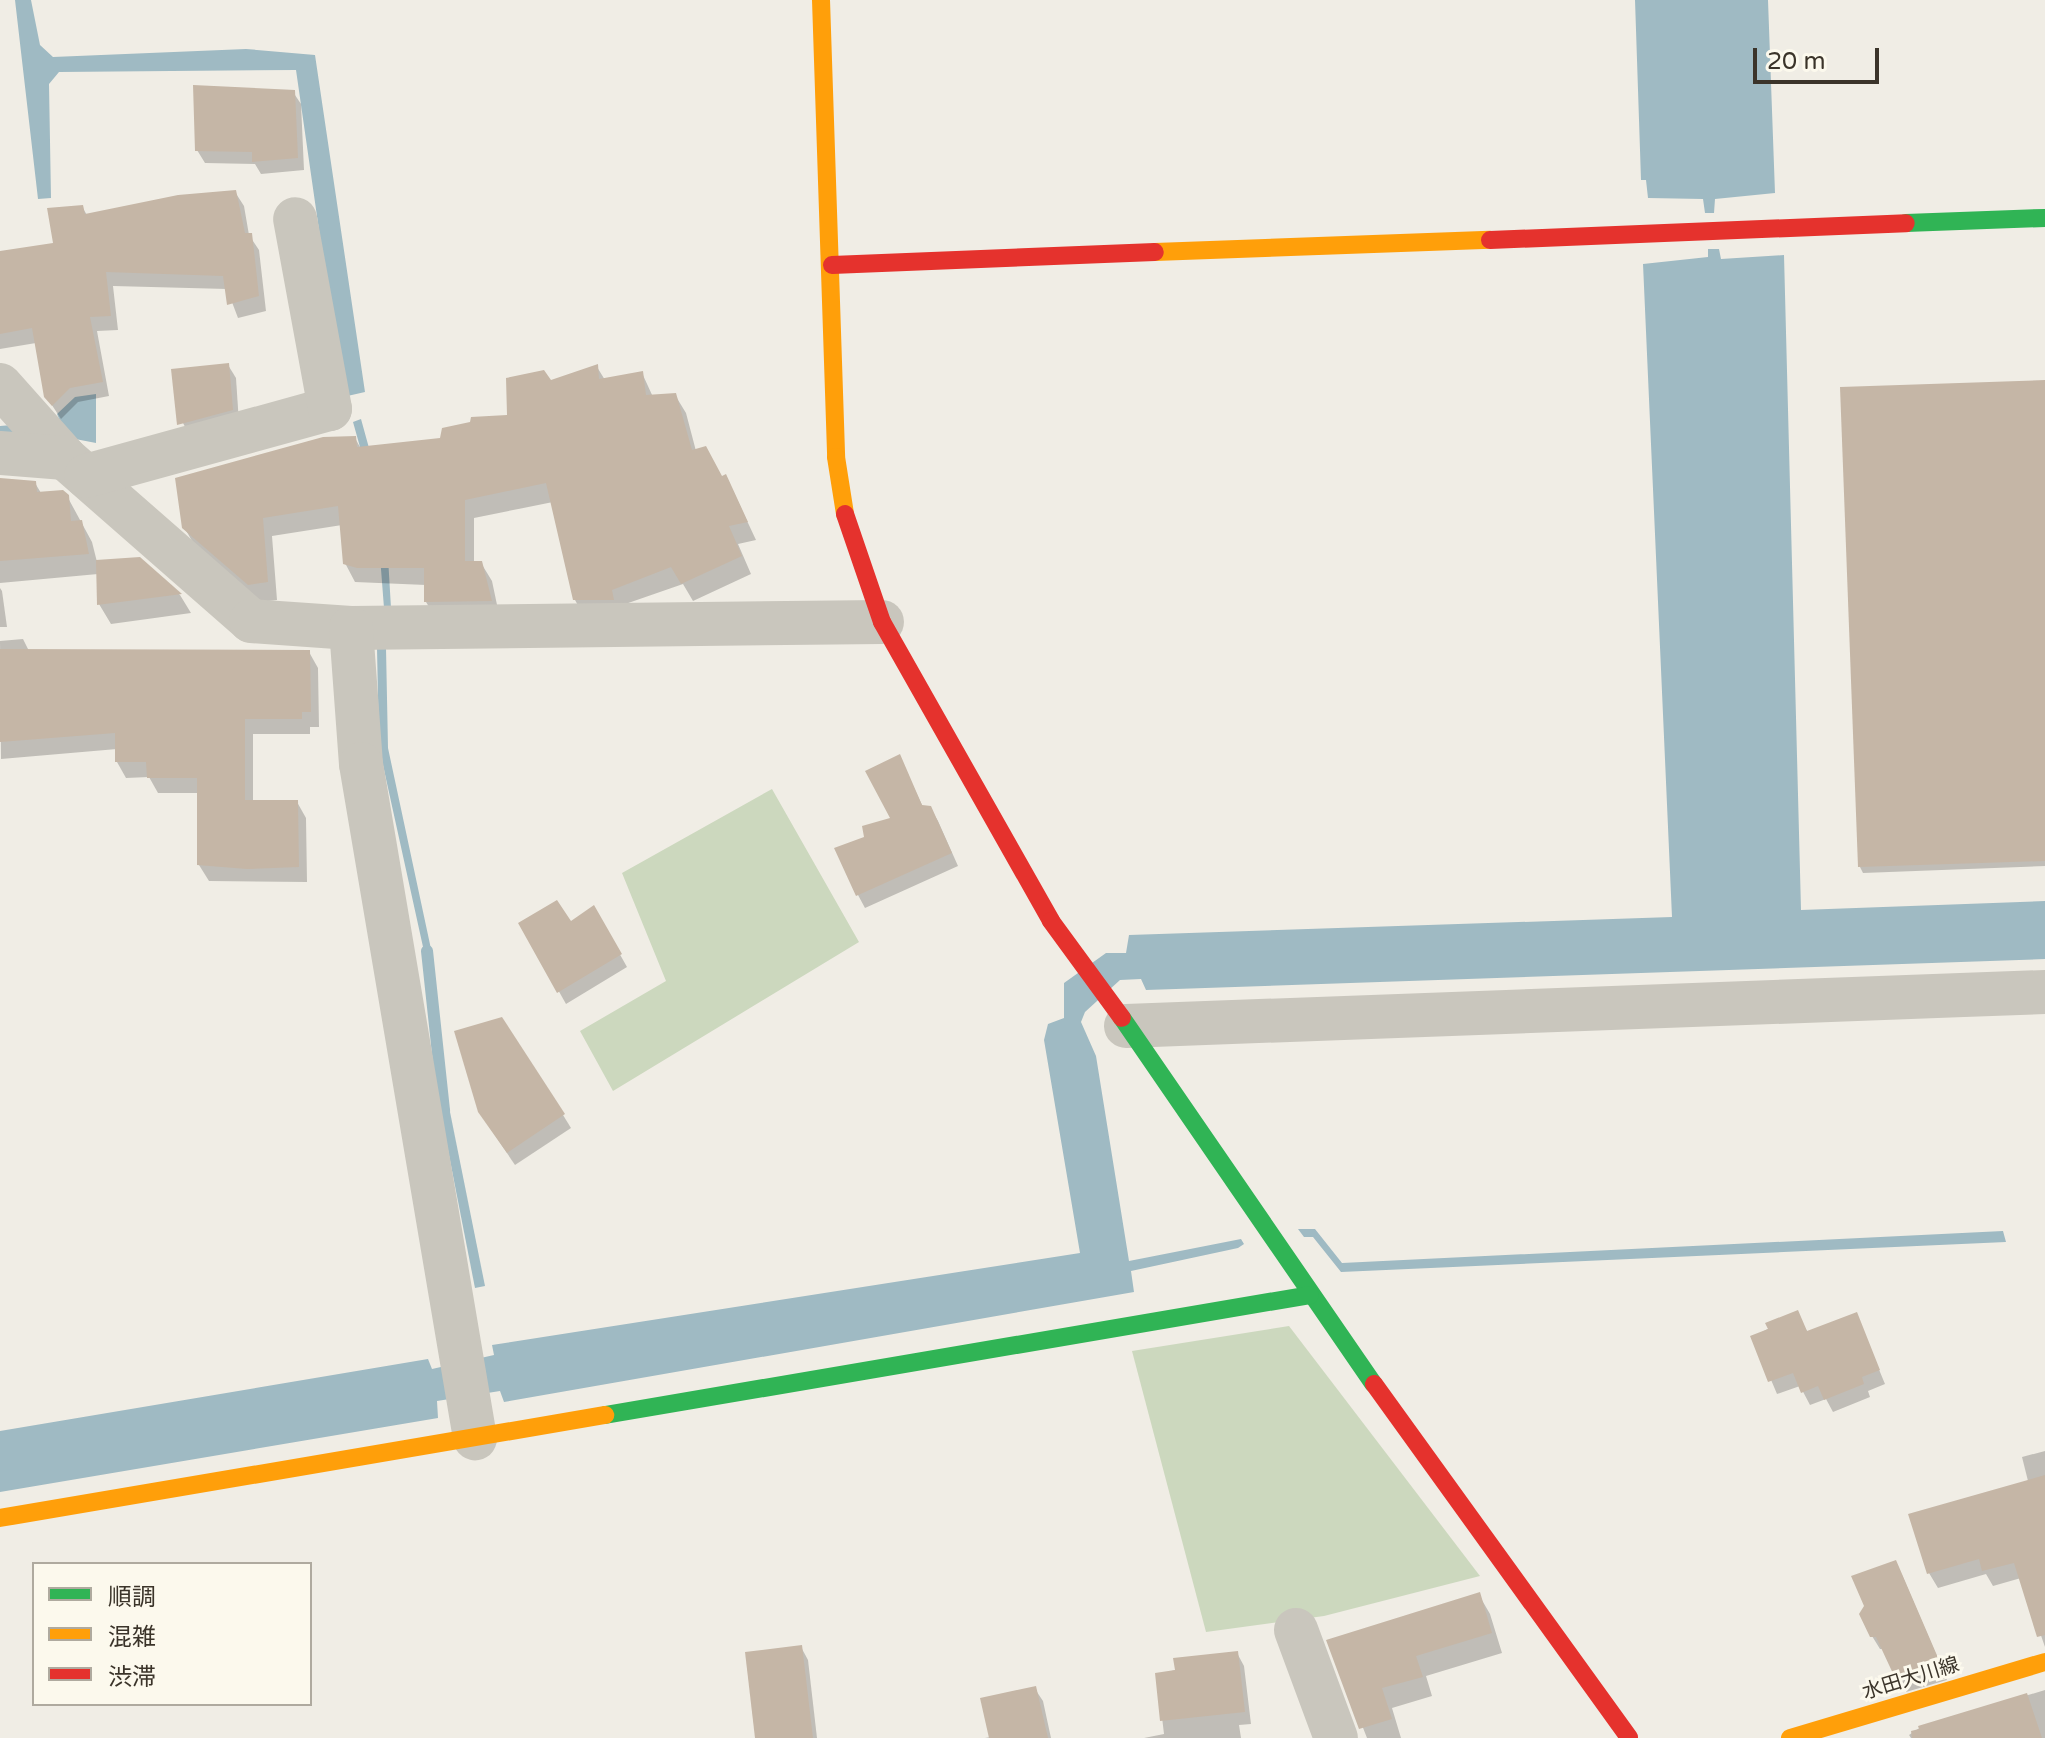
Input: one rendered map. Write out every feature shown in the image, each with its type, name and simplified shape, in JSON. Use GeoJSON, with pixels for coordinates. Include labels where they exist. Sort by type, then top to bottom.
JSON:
{"type":"FeatureCollection","features":[{"type":"Feature","properties":{"kind":"street"},"geometry":{"type":"LineString","coordinates":[[821,0],[836,457],[846,523],[882,622],[1051,921],[1122,1019],[1310,1295],[1629,1738]]}},
{"type":"Feature","properties":{"kind":"street"},"geometry":{"type":"LineString","coordinates":[[832,265],[2045,218]]}},
{"type":"Feature","properties":{"kind":"street"},"geometry":{"type":"LineString","coordinates":[[0,453],[76,467],[330,409],[295,219]]}},
{"type":"Feature","properties":{"kind":"street"},"geometry":{"type":"LineString","coordinates":[[0,385],[76,467],[251,621],[351,628],[882,622]]}},
{"type":"Feature","properties":{"kind":"street"},"geometry":{"type":"LineString","coordinates":[[351,628],[361,764],[474,1428]]}},
{"type":"Feature","properties":{"kind":"street"},"geometry":{"type":"LineString","coordinates":[[1122,1019],[2045,992]]}},
{"type":"Feature","properties":{"kind":"street"},"geometry":{"type":"LineString","coordinates":[[0,1518],[474,1428],[1310,1295]]}},
{"type":"Feature","properties":{"kind":"street"},"geometry":{"type":"LineString","coordinates":[[1296,1630],[1336,1738]]}},
{"type":"Feature","properties":{"kind":"street","name":"水田大川線"},"geometry":{"type":"LineString","coordinates":[[1790,1738],[2045,1662]]}},
{"type":"Feature","properties":{"kind":"green space"},"geometry":{"type":"Polygon","coordinates":[[[772,789],[859,942],[613,1091],[580,1031],[666,981],[622,873],[772,789]]]}},
{"type":"Feature","properties":{"kind":"green space"},"geometry":{"type":"Polygon","coordinates":[[[1289,1326],[1480,1576],[1324,1616],[1206,1632],[1132,1351],[1289,1326]]]}},
{"type":"Feature","properties":{"kind":"water"},"geometry":{"type":"Polygon","coordinates":[[[15,0],[31,0],[40,45],[53,57],[246,49],[315,55],[365,392],[343,397],[296,70],[59,72],[49,84],[51,198],[38,199],[15,0]]]}},
{"type":"Feature","properties":{"kind":"water"},"geometry":{"type":"Polygon","coordinates":[[[1635,0],[1768,0],[1775,193],[1715,199],[1714,213],[1705,213],[1703,199],[1648,198],[1646,180],[1641,180],[1635,0]]]}},
{"type":"Feature","properties":{"kind":"water"},"geometry":{"type":"Polygon","coordinates":[[[1708,249],[1719,249],[1721,259],[1784,255],[1801,910],[2045,901],[2045,959],[1146,990],[1141,979],[1120,980],[1085,1012],[1081,1022],[1096,1056],[1129,1261],[1241,1239],[1244,1244],[1238,1248],[1131,1271],[1134,1292],[504,1402],[500,1391],[437,1401],[438,1418],[0,1492],[0,1431],[428,1359],[432,1369],[494,1355],[492,1345],[1080,1253],[1044,1040],[1048,1024],[1064,1018],[1064,983],[1106,953],[1126,953],[1129,935],[1672,917],[1643,264],[1708,257],[1708,249]]]}},
{"type":"Feature","properties":{"kind":"water"},"geometry":{"type":"Polygon","coordinates":[[[96,394],[96,443],[65,437],[0,438],[0,426],[60,421],[57,414],[75,397],[96,394]]]}},
{"type":"Feature","properties":{"kind":"water"},"geometry":{"type":"Polygon","coordinates":[[[361,419],[385,506],[391,608],[384,608],[376,504],[353,422],[361,419]]]}},
{"type":"Feature","properties":{"kind":"water"},"geometry":{"type":"Polygon","coordinates":[[[377,648],[386,648],[388,748],[434,963],[427,965],[379,747],[377,648]]]}},
{"type":"Feature","properties":{"kind":"water"},"geometry":{"type":"Polygon","coordinates":[[[447,1097],[485,1286],[475,1288],[438,1099],[447,1097]]]}},
{"type":"Feature","properties":{"kind":"water"},"geometry":{"type":"Polygon","coordinates":[[[1298,1229],[1315,1229],[1342,1263],[2003,1231],[2006,1242],[1341,1272],[1313,1237],[1304,1237],[1298,1229]]]}},
{"type":"Feature","properties":{"kind":"building"},"geometry":{"type":"Polygon","coordinates":[[[193,85],[295,90],[298,158],[252,162],[252,152],[195,151],[193,85]]]}},
{"type":"Feature","properties":{"kind":"building"},"geometry":{"type":"Polygon","coordinates":[[[236,190],[245,233],[252,233],[259,296],[227,305],[223,276],[106,272],[111,316],[90,317],[103,382],[70,388],[52,406],[44,397],[32,328],[0,334],[0,251],[53,243],[47,208],[83,205],[85,214],[178,195],[236,190]]]}},
{"type":"Feature","properties":{"kind":"building"},"geometry":{"type":"Polygon","coordinates":[[[229,363],[233,410],[177,425],[171,369],[229,363]]]}},
{"type":"Feature","properties":{"kind":"building"},"geometry":{"type":"Polygon","coordinates":[[[598,364],[599,379],[643,371],[646,395],[676,393],[692,450],[706,446],[722,476],[726,474],[748,522],[729,526],[742,556],[681,584],[671,567],[612,590],[614,600],[573,600],[546,483],[465,500],[465,561],[482,561],[492,601],[424,602],[424,568],[357,568],[343,564],[338,506],[263,518],[268,582],[248,585],[182,528],[175,478],[323,437],[356,436],[357,447],[440,438],[442,428],[470,422],[471,417],[507,415],[506,378],[544,370],[551,380],[598,364]]]}},
{"type":"Feature","properties":{"kind":"building"},"geometry":{"type":"Polygon","coordinates":[[[2045,380],[2045,861],[1858,867],[1840,387],[2045,380]]]}},
{"type":"Feature","properties":{"kind":"building"},"geometry":{"type":"Polygon","coordinates":[[[0,478],[36,481],[37,492],[63,490],[69,495],[71,521],[82,520],[89,554],[0,561],[0,478]]]}},
{"type":"Feature","properties":{"kind":"building"},"geometry":{"type":"Polygon","coordinates":[[[140,557],[182,594],[97,605],[96,560],[140,557]]]}},
{"type":"Feature","properties":{"kind":"building"},"geometry":{"type":"Polygon","coordinates":[[[0,649],[310,650],[311,712],[302,712],[302,719],[245,719],[245,800],[298,800],[299,867],[247,869],[197,865],[197,778],[147,778],[146,762],[115,762],[115,733],[0,742],[0,649]]]}},
{"type":"Feature","properties":{"kind":"building"},"geometry":{"type":"Polygon","coordinates":[[[900,754],[922,805],[931,806],[952,853],[856,896],[834,848],[864,837],[862,826],[890,818],[865,771],[900,754]]]}},
{"type":"Feature","properties":{"kind":"building"},"geometry":{"type":"Polygon","coordinates":[[[557,900],[571,921],[594,905],[622,954],[557,993],[518,923],[557,900]]]}},
{"type":"Feature","properties":{"kind":"building"},"geometry":{"type":"Polygon","coordinates":[[[502,1017],[565,1114],[507,1153],[478,1112],[454,1031],[502,1017]]]}},
{"type":"Feature","properties":{"kind":"building"},"geometry":{"type":"Polygon","coordinates":[[[1798,1310],[1807,1331],[1857,1312],[1880,1370],[1862,1377],[1864,1384],[1824,1400],[1818,1386],[1801,1393],[1793,1373],[1768,1382],[1750,1336],[1768,1329],[1765,1323],[1798,1310]]]}},
{"type":"Feature","properties":{"kind":"building"},"geometry":{"type":"Polygon","coordinates":[[[2045,1475],[2045,1635],[2037,1637],[2014,1563],[1982,1571],[1979,1559],[1927,1574],[1908,1514],[2045,1475]]]}},
{"type":"Feature","properties":{"kind":"building"},"geometry":{"type":"Polygon","coordinates":[[[1896,1560],[1942,1667],[1896,1680],[1876,1637],[1870,1637],[1859,1614],[1864,1606],[1851,1576],[1896,1560]]]}},
{"type":"Feature","properties":{"kind":"building"},"geometry":{"type":"Polygon","coordinates":[[[1480,1592],[1492,1633],[1416,1656],[1423,1677],[1382,1688],[1392,1719],[1359,1729],[1326,1640],[1480,1592]]]}},
{"type":"Feature","properties":{"kind":"building"},"geometry":{"type":"Polygon","coordinates":[[[802,1645],[813,1738],[755,1738],[745,1652],[802,1645]]]}},
{"type":"Feature","properties":{"kind":"building"},"geometry":{"type":"Polygon","coordinates":[[[1238,1651],[1245,1712],[1160,1721],[1155,1673],[1175,1670],[1173,1658],[1238,1651]]]}},
{"type":"Feature","properties":{"kind":"building"},"geometry":{"type":"Polygon","coordinates":[[[1036,1686],[1048,1738],[989,1738],[980,1698],[1036,1686]]]}},
{"type":"Feature","properties":{"kind":"building"},"geometry":{"type":"Polygon","coordinates":[[[2027,1693],[2042,1738],[1912,1738],[1911,1731],[1919,1729],[1918,1726],[2027,1693]]]}},
{"type":"Feature","properties":{"kind":"waterway"},"geometry":{"type":"LineString","coordinates":[[427,951],[444,1111]]}},
{"type":"Feature","properties":{"kind":"traffic: fast"},"geometry":{"type":"LineString","coordinates":[[1906,223],[2045,218]]}},
{"type":"Feature","properties":{"kind":"traffic: fast"},"geometry":{"type":"LineString","coordinates":[[1122,1018],[1374,1384]]}},
{"type":"Feature","properties":{"kind":"traffic: fast"},"geometry":{"type":"LineString","coordinates":[[605,1415],[1310,1295]]}},
{"type":"Feature","properties":{"kind":"traffic: slow"},"geometry":{"type":"LineString","coordinates":[[821,0],[836,457],[845,514]]}},
{"type":"Feature","properties":{"kind":"traffic: slow"},"geometry":{"type":"LineString","coordinates":[[1155,252],[1490,240]]}},
{"type":"Feature","properties":{"kind":"traffic: slow"},"geometry":{"type":"LineString","coordinates":[[0,1518],[605,1415]]}},
{"type":"Feature","properties":{"kind":"traffic: slow"},"geometry":{"type":"LineString","coordinates":[[1790,1738],[2045,1662]]}},
{"type":"Feature","properties":{"kind":"traffic: jam"},"geometry":{"type":"LineString","coordinates":[[1490,240],[1906,223]]}},
{"type":"Feature","properties":{"kind":"traffic: jam"},"geometry":{"type":"LineString","coordinates":[[832,265],[1155,252]]}},
{"type":"Feature","properties":{"kind":"traffic: jam"},"geometry":{"type":"LineString","coordinates":[[845,514],[882,622],[1051,921],[1122,1018]]}},
{"type":"Feature","properties":{"kind":"traffic: jam"},"geometry":{"type":"LineString","coordinates":[[1374,1384],[1629,1738]]}}]}
